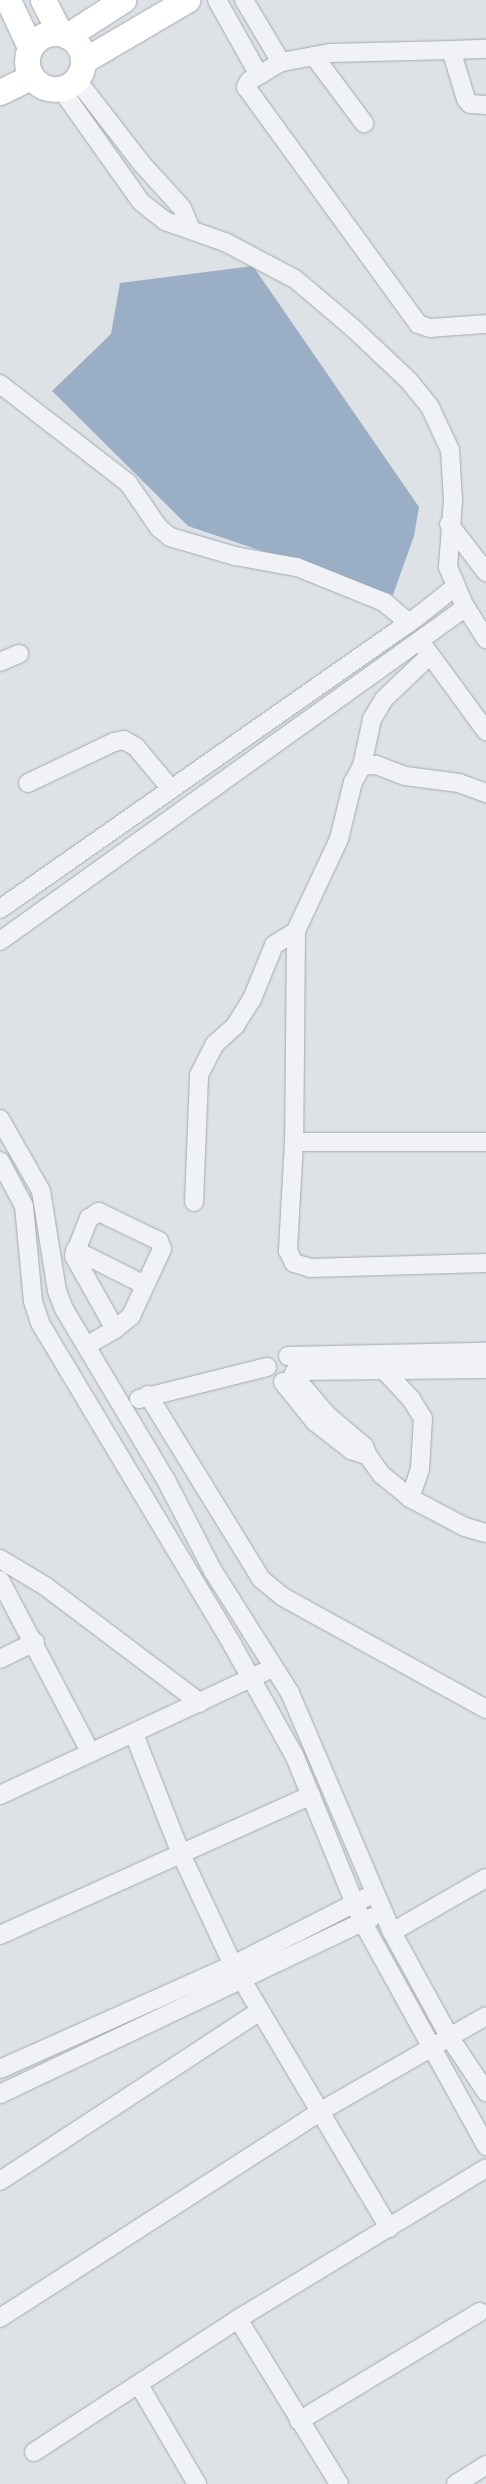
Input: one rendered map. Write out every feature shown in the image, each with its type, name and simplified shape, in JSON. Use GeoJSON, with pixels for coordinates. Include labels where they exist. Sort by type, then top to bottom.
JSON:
{"type":"FeatureCollection","features":[{"type":"Feature","properties":{"kind":"street"},"geometry":{"type":"LineString","coordinates":[[8,0],[30,47]]}},
{"type":"Feature","properties":{"kind":"street"},"geometry":{"type":"LineString","coordinates":[[44,0],[64,35],[79,46],[74,77],[141,202],[165,221],[191,229],[237,248],[296,279],[408,381],[430,407],[450,450],[453,500],[449,524],[448,567],[466,607],[486,639]]}},
{"type":"Feature","properties":{"kind":"street"},"geometry":{"type":"LineString","coordinates":[[122,0],[64,35],[40,37],[30,47],[26,60],[31,76],[43,87],[74,77],[187,0]]}},
{"type":"Feature","properties":{"kind":"street"},"geometry":{"type":"LineString","coordinates":[[217,0],[259,75]]}},
{"type":"Feature","properties":{"kind":"street"},"geometry":{"type":"LineString","coordinates":[[244,0],[281,62]]}},
{"type":"Feature","properties":{"kind":"street"},"geometry":{"type":"LineString","coordinates":[[486,48],[314,56],[281,62],[246,84],[248,93],[418,324],[430,328],[486,324]]}},
{"type":"Feature","properties":{"kind":"street"},"geometry":{"type":"LineString","coordinates":[[451,50],[466,99],[470,104],[486,105]]}},
{"type":"Feature","properties":{"kind":"street"},"geometry":{"type":"LineString","coordinates":[[314,56],[364,123]]}},
{"type":"Feature","properties":{"kind":"street"},"geometry":{"type":"LineString","coordinates":[[0,92],[31,76]]}},
{"type":"Feature","properties":{"kind":"street"},"geometry":{"type":"LineString","coordinates":[[74,77],[142,164],[182,208],[191,229]]}},
{"type":"Feature","properties":{"kind":"street"},"geometry":{"type":"LineString","coordinates":[[1,390],[128,483],[159,528],[170,537],[235,556],[296,567],[384,602],[409,623]]}},
{"type":"Feature","properties":{"kind":"street"},"geometry":{"type":"LineString","coordinates":[[449,524],[486,572]]}},
{"type":"Feature","properties":{"kind":"street"},"geometry":{"type":"LineString","coordinates":[[0,909],[409,623],[456,587]]}},
{"type":"Feature","properties":{"kind":"street"},"geometry":{"type":"LineString","coordinates":[[0,941],[420,638],[466,607]]}},
{"type":"Feature","properties":{"kind":"street"},"geometry":{"type":"LineString","coordinates":[[420,638],[429,656],[486,731]]}},
{"type":"Feature","properties":{"kind":"street"},"geometry":{"type":"LineString","coordinates":[[0,662],[19,654]]}},
{"type":"Feature","properties":{"kind":"street"},"geometry":{"type":"LineString","coordinates":[[429,656],[384,699],[372,718],[362,766],[353,782],[339,839],[296,931],[294,1142],[288,1251],[294,1263],[310,1268],[486,1264]]}},
{"type":"Feature","properties":{"kind":"street"},"geometry":{"type":"LineString","coordinates":[[28,784],[114,742],[124,740],[136,747],[171,789]]}},
{"type":"Feature","properties":{"kind":"street"},"geometry":{"type":"LineString","coordinates":[[362,766],[376,765],[405,776],[459,783],[486,793]]}},
{"type":"Feature","properties":{"kind":"street"},"geometry":{"type":"LineString","coordinates":[[194,1202],[200,1075],[216,1044],[235,1026],[252,999],[274,946],[296,931]]}},
{"type":"Feature","properties":{"kind":"street"},"geometry":{"type":"LineString","coordinates":[[0,1119],[41,1191],[57,1291],[86,1346],[167,1482],[213,1570],[290,1694],[374,1894],[392,1932],[450,2038],[486,2092]]}},
{"type":"Feature","properties":{"kind":"street"},"geometry":{"type":"LineString","coordinates":[[294,1142],[486,1142]]}},
{"type":"Feature","properties":{"kind":"street"},"geometry":{"type":"LineString","coordinates":[[0,1161],[24,1206],[33,1301],[40,1323],[252,1679],[295,1757],[362,1921],[486,2146]]}},
{"type":"Feature","properties":{"kind":"street"},"geometry":{"type":"LineString","coordinates":[[24,1206],[41,1191]]}},
{"type":"Feature","properties":{"kind":"street"},"geometry":{"type":"LineString","coordinates":[[86,1346],[115,1330],[131,1316],[162,1249],[159,1241],[99,1212],[90,1218],[74,1256],[115,1330]]}},
{"type":"Feature","properties":{"kind":"street"},"geometry":{"type":"LineString","coordinates":[[75,1250],[145,1285]]}},
{"type":"Feature","properties":{"kind":"street"},"geometry":{"type":"LineString","coordinates":[[290,1371],[486,1352]]}},
{"type":"Feature","properties":{"kind":"street"},"geometry":{"type":"LineString","coordinates":[[486,1533],[465,1527],[410,1498],[382,1475],[368,1456],[350,1450],[316,1422],[290,1371],[274,1356],[267,1367],[143,1397],[261,1579],[283,1597],[486,1709]]}},
{"type":"Feature","properties":{"kind":"street"},"geometry":{"type":"LineString","coordinates":[[290,1371],[486,1368]]}},
{"type":"Feature","properties":{"kind":"street"},"geometry":{"type":"LineString","coordinates":[[384,1370],[411,1399],[423,1418],[420,1469],[410,1498]]}},
{"type":"Feature","properties":{"kind":"street"},"geometry":{"type":"LineString","coordinates":[[0,1559],[45,1586],[200,1703]]}},
{"type":"Feature","properties":{"kind":"street"},"geometry":{"type":"LineString","coordinates":[[0,1580],[35,1642],[91,1753]]}},
{"type":"Feature","properties":{"kind":"street"},"geometry":{"type":"LineString","coordinates":[[0,1659],[35,1642]]}},
{"type":"Feature","properties":{"kind":"street"},"geometry":{"type":"LineString","coordinates":[[0,1795],[252,1679],[274,1667]]}},
{"type":"Feature","properties":{"kind":"street"},"geometry":{"type":"LineString","coordinates":[[134,1734],[181,1854],[233,1965],[243,1980],[258,2012],[321,2111],[389,2228]]}},
{"type":"Feature","properties":{"kind":"street"},"geometry":{"type":"LineString","coordinates":[[0,1935],[311,1795]]}},
{"type":"Feature","properties":{"kind":"street"},"geometry":{"type":"LineString","coordinates":[[392,1932],[486,1878]]}},
{"type":"Feature","properties":{"kind":"street"},"geometry":{"type":"LineString","coordinates":[[0,2069],[233,1965],[374,1894]]}},
{"type":"Feature","properties":{"kind":"street"},"geometry":{"type":"LineString","coordinates":[[0,2094],[383,1912]]}},
{"type":"Feature","properties":{"kind":"street"},"geometry":{"type":"LineString","coordinates":[[0,2181],[258,2012]]}},
{"type":"Feature","properties":{"kind":"street"},"geometry":{"type":"LineString","coordinates":[[0,2318],[321,2111],[486,2016]]}},
{"type":"Feature","properties":{"kind":"street"},"geometry":{"type":"LineString","coordinates":[[34,2452],[238,2319],[486,2168]]}},
{"type":"Feature","properties":{"kind":"street"},"geometry":{"type":"LineString","coordinates":[[299,2422],[480,2312]]}},
{"type":"Feature","properties":{"kind":"street"},"geometry":{"type":"LineString","coordinates":[[238,2319],[299,2422],[339,2484]]}},
{"type":"Feature","properties":{"kind":"street"},"geometry":{"type":"LineString","coordinates":[[138,2385],[197,2484]]}},
{"type":"Feature","properties":{"kind":"street"},"geometry":{"type":"LineString","coordinates":[[456,2484],[486,2465]]}},
{"type":"Feature","properties":{"kind":"water"},"geometry":{"type":"Polygon","coordinates":[[[253,266],[419,507],[414,536],[393,595],[188,526],[52,391],[111,334],[120,283],[253,266]]]}}]}
